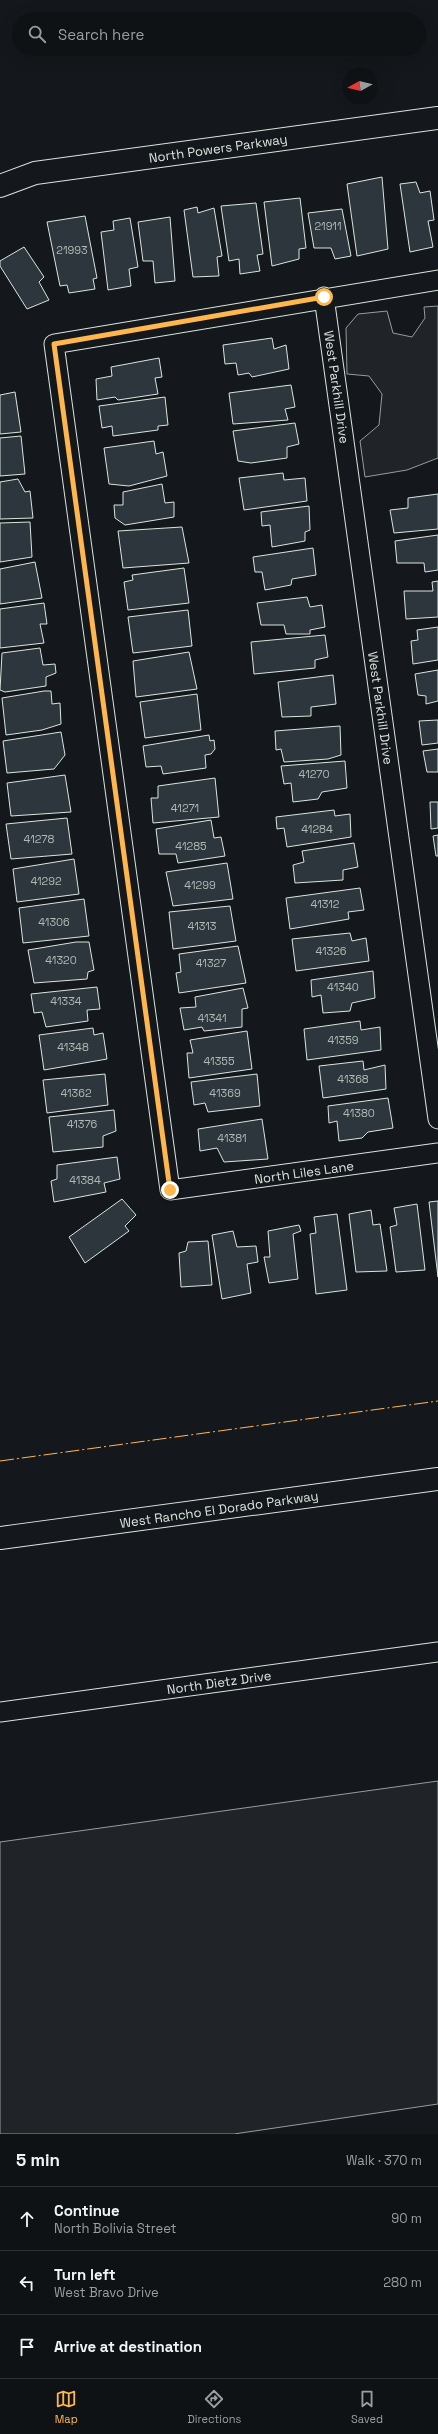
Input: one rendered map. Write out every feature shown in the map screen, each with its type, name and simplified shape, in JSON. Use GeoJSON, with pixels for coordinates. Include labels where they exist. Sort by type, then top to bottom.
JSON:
{"type":"FeatureCollection","features":[{"type":"Feature","properties":{"kind":"street","name":"North Powers Parkway"},"geometry":{"type":"LineString","coordinates":[[0,186],[35,173],[438,118]]}},
{"type":"Feature","properties":{"kind":"street"},"geometry":{"type":"LineString","coordinates":[[324,297],[438,280]]}},
{"type":"Feature","properties":{"kind":"street","name":"North Liles Lane"},"geometry":{"type":"LineString","coordinates":[[324,297],[54,344],[170,1190],[438,1153]]}},
{"type":"Feature","properties":{"kind":"street","name":"West Parkhill Drive"},"geometry":{"type":"LineString","coordinates":[[324,297],[438,1118]]}},
{"type":"Feature","properties":{"kind":"street","name":"West Rancho El Dorado Parkway"},"geometry":{"type":"LineString","coordinates":[[0,1538],[438,1479]]}},
{"type":"Feature","properties":{"kind":"street","name":"North Dietz Drive"},"geometry":{"type":"LineString","coordinates":[[0,1712],[438,1652]]}},
{"type":"Feature","properties":{"kind":"shaded area"},"geometry":{"type":"Polygon","coordinates":[[[438,306],[438,458],[407,470],[365,477],[360,441],[379,425],[382,394],[369,376],[347,374],[346,328],[358,314],[387,311],[393,333],[412,337],[425,318],[424,307],[438,306]]]}},
{"type":"Feature","properties":{"kind":"shaded area"},"geometry":{"type":"Polygon","coordinates":[[[438,1781],[438,2104],[234,2134],[0,2134],[0,1842],[438,1781]]]}},
{"type":"Feature","properties":{"kind":"building"},"geometry":{"type":"Polygon","coordinates":[[[382,177],[388,249],[357,256],[347,184],[382,177]]]}},
{"type":"Feature","properties":{"kind":"building"},"geometry":{"type":"Polygon","coordinates":[[[416,182],[420,193],[430,191],[434,220],[428,221],[433,247],[410,252],[400,184],[416,182]]]}},
{"type":"Feature","properties":{"kind":"building"},"geometry":{"type":"Polygon","coordinates":[[[300,198],[306,248],[299,249],[299,259],[272,266],[264,202],[300,198]]]}},
{"type":"Feature","properties":{"kind":"building"},"geometry":{"type":"Polygon","coordinates":[[[256,203],[263,254],[257,255],[260,271],[240,274],[239,259],[229,261],[221,206],[256,203]]]}},
{"type":"Feature","properties":{"kind":"building"},"geometry":{"type":"Polygon","coordinates":[[[197,207],[198,213],[214,208],[222,256],[217,257],[219,276],[193,277],[184,210],[197,207]]]}},
{"type":"Feature","properties":{"kind":"building"},"geometry":{"type":"Polygon","coordinates":[[[342,209],[351,256],[335,259],[331,248],[314,248],[308,213],[342,209]]]}},
{"type":"Feature","properties":{"kind":"building"},"geometry":{"type":"Polygon","coordinates":[[[85,216],[97,278],[93,279],[95,289],[69,293],[67,285],[60,286],[47,222],[85,216]]]}},
{"type":"Feature","properties":{"kind":"building"},"geometry":{"type":"Polygon","coordinates":[[[170,217],[175,281],[155,283],[153,261],[143,261],[138,222],[170,217]]]}},
{"type":"Feature","properties":{"kind":"building"},"geometry":{"type":"Polygon","coordinates":[[[130,218],[138,267],[129,269],[131,286],[108,290],[101,232],[114,230],[113,221],[130,218]]]}},
{"type":"Feature","properties":{"kind":"building"},"geometry":{"type":"Polygon","coordinates":[[[24,247],[44,277],[39,282],[49,300],[27,309],[0,266],[0,261],[24,247]]]}},
{"type":"Feature","properties":{"kind":"building"},"geometry":{"type":"Polygon","coordinates":[[[272,338],[274,349],[286,345],[289,369],[252,377],[249,373],[238,375],[236,363],[225,364],[223,345],[272,338]]]}},
{"type":"Feature","properties":{"kind":"building"},"geometry":{"type":"Polygon","coordinates":[[[159,358],[162,377],[155,378],[158,394],[118,400],[115,397],[97,400],[96,379],[112,376],[111,367],[159,358]]]}},
{"type":"Feature","properties":{"kind":"building"},"geometry":{"type":"Polygon","coordinates":[[[291,385],[295,407],[285,409],[288,420],[233,424],[229,393],[291,385]]]}},
{"type":"Feature","properties":{"kind":"building"},"geometry":{"type":"Polygon","coordinates":[[[15,392],[21,432],[0,434],[0,395],[15,392]]]}},
{"type":"Feature","properties":{"kind":"building"},"geometry":{"type":"Polygon","coordinates":[[[165,397],[168,425],[158,426],[158,430],[113,436],[112,426],[102,428],[99,406],[165,397]]]}},
{"type":"Feature","properties":{"kind":"building"},"geometry":{"type":"Polygon","coordinates":[[[295,423],[299,444],[287,447],[287,458],[251,463],[238,461],[233,431],[295,423]]]}},
{"type":"Feature","properties":{"kind":"building"},"geometry":{"type":"Polygon","coordinates":[[[21,436],[25,474],[0,476],[0,438],[21,436]]]}},
{"type":"Feature","properties":{"kind":"building"},"geometry":{"type":"Polygon","coordinates":[[[154,441],[156,454],[163,452],[167,476],[129,486],[109,484],[104,448],[154,441]]]}},
{"type":"Feature","properties":{"kind":"building"},"geometry":{"type":"Polygon","coordinates":[[[283,473],[284,480],[305,478],[307,501],[244,510],[239,478],[283,473]]]}},
{"type":"Feature","properties":{"kind":"building"},"geometry":{"type":"Polygon","coordinates":[[[18,479],[25,492],[30,491],[33,518],[0,519],[0,482],[18,479]]]}},
{"type":"Feature","properties":{"kind":"building"},"geometry":{"type":"Polygon","coordinates":[[[162,484],[165,503],[174,502],[174,517],[125,525],[115,518],[114,505],[123,505],[123,492],[162,484]]]}},
{"type":"Feature","properties":{"kind":"building"},"geometry":{"type":"Polygon","coordinates":[[[438,494],[438,529],[394,533],[390,510],[408,508],[408,498],[438,494]]]}},
{"type":"Feature","properties":{"kind":"building"},"geometry":{"type":"Polygon","coordinates":[[[309,506],[310,530],[305,532],[305,541],[272,547],[270,525],[262,526],[261,512],[309,506]]]}},
{"type":"Feature","properties":{"kind":"building"},"geometry":{"type":"Polygon","coordinates":[[[30,522],[32,557],[0,562],[0,523],[30,522]]]}},
{"type":"Feature","properties":{"kind":"building"},"geometry":{"type":"Polygon","coordinates":[[[182,527],[189,563],[123,568],[118,531],[182,527]]]}},
{"type":"Feature","properties":{"kind":"building"},"geometry":{"type":"Polygon","coordinates":[[[438,535],[438,570],[425,572],[424,563],[397,563],[395,541],[438,535]]]}},
{"type":"Feature","properties":{"kind":"building"},"geometry":{"type":"Polygon","coordinates":[[[313,548],[316,575],[292,579],[291,585],[265,590],[262,572],[255,572],[253,557],[313,548]]]}},
{"type":"Feature","properties":{"kind":"building"},"geometry":{"type":"Polygon","coordinates":[[[35,562],[42,598],[0,604],[0,569],[35,562]]]}},
{"type":"Feature","properties":{"kind":"building"},"geometry":{"type":"Polygon","coordinates":[[[184,568],[189,603],[128,610],[124,582],[133,580],[132,575],[184,568]]]}},
{"type":"Feature","properties":{"kind":"building"},"geometry":{"type":"Polygon","coordinates":[[[438,581],[438,617],[406,619],[404,591],[433,591],[432,582],[438,581]]]}},
{"type":"Feature","properties":{"kind":"building"},"geometry":{"type":"Polygon","coordinates":[[[307,597],[310,607],[322,605],[325,627],[310,630],[310,634],[286,634],[284,625],[261,625],[257,603],[307,597]]]}},
{"type":"Feature","properties":{"kind":"building"},"geometry":{"type":"Polygon","coordinates":[[[44,603],[47,624],[40,624],[44,643],[0,648],[0,609],[44,603]]]}},
{"type":"Feature","properties":{"kind":"building"},"geometry":{"type":"Polygon","coordinates":[[[188,610],[192,646],[133,653],[128,617],[188,610]]]}},
{"type":"Feature","properties":{"kind":"building"},"geometry":{"type":"Polygon","coordinates":[[[438,627],[438,660],[413,664],[411,641],[418,640],[417,630],[438,627]]]}},
{"type":"Feature","properties":{"kind":"building"},"geometry":{"type":"Polygon","coordinates":[[[325,635],[328,657],[315,660],[315,668],[254,674],[251,642],[325,635]]]}},
{"type":"Feature","properties":{"kind":"building"},"geometry":{"type":"Polygon","coordinates":[[[40,648],[43,665],[55,664],[56,673],[46,677],[46,686],[5,692],[0,690],[2,653],[40,648]]]}},
{"type":"Feature","properties":{"kind":"building"},"geometry":{"type":"Polygon","coordinates":[[[189,652],[197,689],[136,697],[133,661],[189,652]]]}},
{"type":"Feature","properties":{"kind":"building"},"geometry":{"type":"Polygon","coordinates":[[[438,670],[438,701],[426,704],[426,696],[418,695],[415,674],[438,670]]]}},
{"type":"Feature","properties":{"kind":"building"},"geometry":{"type":"Polygon","coordinates":[[[333,675],[336,704],[311,707],[311,716],[282,717],[278,682],[333,675]]]}},
{"type":"Feature","properties":{"kind":"building"},"geometry":{"type":"Polygon","coordinates":[[[51,691],[52,704],[60,703],[61,724],[42,730],[6,735],[2,698],[51,691]]]}},
{"type":"Feature","properties":{"kind":"building"},"geometry":{"type":"Polygon","coordinates":[[[197,694],[201,730],[145,738],[140,702],[197,694]]]}},
{"type":"Feature","properties":{"kind":"building"},"geometry":{"type":"Polygon","coordinates":[[[438,720],[438,743],[422,745],[419,721],[438,720]]]}},
{"type":"Feature","properties":{"kind":"building"},"geometry":{"type":"Polygon","coordinates":[[[340,726],[341,755],[328,759],[284,762],[281,749],[276,750],[275,731],[340,726]]]}},
{"type":"Feature","properties":{"kind":"building"},"geometry":{"type":"Polygon","coordinates":[[[61,732],[65,755],[54,769],[7,773],[3,741],[61,732]]]}},
{"type":"Feature","properties":{"kind":"building"},"geometry":{"type":"Polygon","coordinates":[[[209,735],[210,741],[214,740],[215,749],[211,754],[205,755],[206,768],[163,774],[161,766],[146,767],[143,746],[209,735]]]}},
{"type":"Feature","properties":{"kind":"building"},"geometry":{"type":"Polygon","coordinates":[[[438,749],[438,772],[427,772],[423,751],[438,749]]]}},
{"type":"Feature","properties":{"kind":"building"},"geometry":{"type":"Polygon","coordinates":[[[345,761],[347,788],[322,792],[318,799],[293,802],[291,783],[284,784],[281,766],[345,761]]]}},
{"type":"Feature","properties":{"kind":"building"},"geometry":{"type":"Polygon","coordinates":[[[65,775],[71,812],[11,816],[7,783],[65,775]]]}},
{"type":"Feature","properties":{"kind":"building"},"geometry":{"type":"Polygon","coordinates":[[[215,778],[219,817],[153,823],[151,798],[158,798],[158,786],[215,778]]]}},
{"type":"Feature","properties":{"kind":"building"},"geometry":{"type":"Polygon","coordinates":[[[430,802],[438,802],[438,828],[431,829],[430,802]]]}},
{"type":"Feature","properties":{"kind":"building"},"geometry":{"type":"Polygon","coordinates":[[[334,810],[335,816],[350,814],[351,837],[287,847],[284,828],[277,829],[276,817],[334,810]]]}},
{"type":"Feature","properties":{"kind":"building"},"geometry":{"type":"Polygon","coordinates":[[[67,818],[72,854],[11,859],[6,824],[67,818]]]}},
{"type":"Feature","properties":{"kind":"building"},"geometry":{"type":"Polygon","coordinates":[[[211,820],[214,838],[221,837],[225,856],[178,863],[176,854],[159,854],[156,829],[211,820]]]}},
{"type":"Feature","properties":{"kind":"building"},"geometry":{"type":"Polygon","coordinates":[[[438,835],[438,856],[436,856],[433,836],[438,835]]]}},
{"type":"Feature","properties":{"kind":"building"},"geometry":{"type":"Polygon","coordinates":[[[354,843],[358,867],[343,870],[343,880],[295,883],[293,865],[304,862],[302,851],[354,843]]]}},
{"type":"Feature","properties":{"kind":"building"},"geometry":{"type":"Polygon","coordinates":[[[74,859],[79,894],[17,902],[13,869],[74,859]]]}},
{"type":"Feature","properties":{"kind":"building"},"geometry":{"type":"Polygon","coordinates":[[[227,863],[233,899],[173,906],[166,872],[227,863]]]}},
{"type":"Feature","properties":{"kind":"building"},"geometry":{"type":"Polygon","coordinates":[[[360,888],[364,910],[348,912],[349,919],[290,929],[286,898],[360,888]]]}},
{"type":"Feature","properties":{"kind":"building"},"geometry":{"type":"Polygon","coordinates":[[[84,899],[89,936],[23,943],[19,908],[84,899]]]}},
{"type":"Feature","properties":{"kind":"building"},"geometry":{"type":"Polygon","coordinates":[[[230,906],[236,941],[173,949],[169,912],[230,906]]]}},
{"type":"Feature","properties":{"kind":"building"},"geometry":{"type":"Polygon","coordinates":[[[350,933],[352,941],[366,938],[369,961],[296,971],[292,939],[350,933]]]}},
{"type":"Feature","properties":{"kind":"building"},"geometry":{"type":"Polygon","coordinates":[[[76,942],[89,942],[94,970],[88,972],[87,979],[34,983],[28,950],[76,942]]]}},
{"type":"Feature","properties":{"kind":"building"},"geometry":{"type":"Polygon","coordinates":[[[238,946],[246,983],[179,993],[176,973],[181,972],[179,954],[238,946]]]}},
{"type":"Feature","properties":{"kind":"building"},"geometry":{"type":"Polygon","coordinates":[[[373,971],[375,998],[352,1003],[350,1011],[323,1013],[321,995],[312,997],[311,980],[373,971]]]}},
{"type":"Feature","properties":{"kind":"building"},"geometry":{"type":"Polygon","coordinates":[[[97,987],[100,1009],[87,1010],[88,1021],[46,1027],[42,1012],[34,1013],[31,994],[97,987]]]}},
{"type":"Feature","properties":{"kind":"building"},"geometry":{"type":"Polygon","coordinates":[[[243,988],[248,1008],[242,1009],[242,1027],[204,1031],[202,1027],[184,1030],[180,1008],[196,1007],[195,997],[243,988]]]}},
{"type":"Feature","properties":{"kind":"building"},"geometry":{"type":"Polygon","coordinates":[[[360,1021],[361,1030],[380,1027],[381,1050],[307,1060],[304,1029],[360,1021]]]}},
{"type":"Feature","properties":{"kind":"building"},"geometry":{"type":"Polygon","coordinates":[[[93,1028],[94,1035],[103,1033],[107,1059],[44,1070],[39,1035],[93,1028]]]}},
{"type":"Feature","properties":{"kind":"building"},"geometry":{"type":"Polygon","coordinates":[[[247,1031],[252,1069],[189,1078],[187,1053],[193,1053],[190,1040],[247,1031]]]}},
{"type":"Feature","properties":{"kind":"building"},"geometry":{"type":"Polygon","coordinates":[[[363,1061],[364,1070],[385,1065],[386,1089],[323,1098],[319,1066],[363,1061]]]}},
{"type":"Feature","properties":{"kind":"building"},"geometry":{"type":"Polygon","coordinates":[[[105,1074],[108,1105],[47,1113],[43,1080],[105,1074]]]}},
{"type":"Feature","properties":{"kind":"building"},"geometry":{"type":"Polygon","coordinates":[[[257,1074],[260,1106],[208,1112],[205,1103],[194,1105],[191,1082],[257,1074]]]}},
{"type":"Feature","properties":{"kind":"building"},"geometry":{"type":"Polygon","coordinates":[[[388,1098],[393,1128],[368,1132],[362,1138],[339,1141],[337,1121],[329,1123],[328,1106],[388,1098]]]}},
{"type":"Feature","properties":{"kind":"building"},"geometry":{"type":"Polygon","coordinates":[[[114,1110],[116,1131],[103,1136],[103,1147],[53,1152],[49,1117],[114,1110]]]}},
{"type":"Feature","properties":{"kind":"building"},"geometry":{"type":"Polygon","coordinates":[[[262,1119],[268,1159],[224,1162],[217,1148],[200,1151],[198,1129],[262,1119]]]}},
{"type":"Feature","properties":{"kind":"building"},"geometry":{"type":"Polygon","coordinates":[[[117,1157],[120,1179],[104,1183],[106,1192],[54,1202],[51,1181],[57,1179],[57,1165],[117,1157]]]}},
{"type":"Feature","properties":{"kind":"building"},"geometry":{"type":"Polygon","coordinates":[[[122,1199],[136,1215],[125,1226],[129,1231],[85,1263],[69,1237],[122,1199]]]}},
{"type":"Feature","properties":{"kind":"building"},"geometry":{"type":"Polygon","coordinates":[[[438,1201],[438,1277],[429,1202],[438,1201]]]}},
{"type":"Feature","properties":{"kind":"building"},"geometry":{"type":"Polygon","coordinates":[[[417,1204],[425,1270],[396,1272],[390,1227],[397,1225],[394,1208],[417,1204]]]}},
{"type":"Feature","properties":{"kind":"building"},"geometry":{"type":"Polygon","coordinates":[[[371,1210],[373,1225],[380,1224],[387,1271],[356,1272],[349,1214],[371,1210]]]}},
{"type":"Feature","properties":{"kind":"building"},"geometry":{"type":"Polygon","coordinates":[[[337,1214],[347,1290],[316,1294],[310,1234],[316,1233],[314,1217],[337,1214]]]}},
{"type":"Feature","properties":{"kind":"building"},"geometry":{"type":"Polygon","coordinates":[[[299,1225],[301,1231],[293,1234],[298,1279],[269,1283],[264,1257],[270,1257],[268,1231],[299,1225]]]}},
{"type":"Feature","properties":{"kind":"building"},"geometry":{"type":"Polygon","coordinates":[[[233,1231],[237,1247],[256,1246],[258,1262],[247,1264],[251,1293],[222,1299],[212,1235],[233,1231]]]}},
{"type":"Feature","properties":{"kind":"building"},"geometry":{"type":"Polygon","coordinates":[[[208,1241],[212,1285],[181,1287],[179,1253],[186,1251],[188,1242],[208,1241]]]}},
{"type":"Feature","properties":{"kind":"power"},"geometry":{"type":"LineString","coordinates":[[0,1461],[438,1401]]}},
{"type":"Feature","properties":{"kind":"route"},"geometry":{"type":"LineString","coordinates":[[170,1190],[54,344],[324,297]]}}]}
